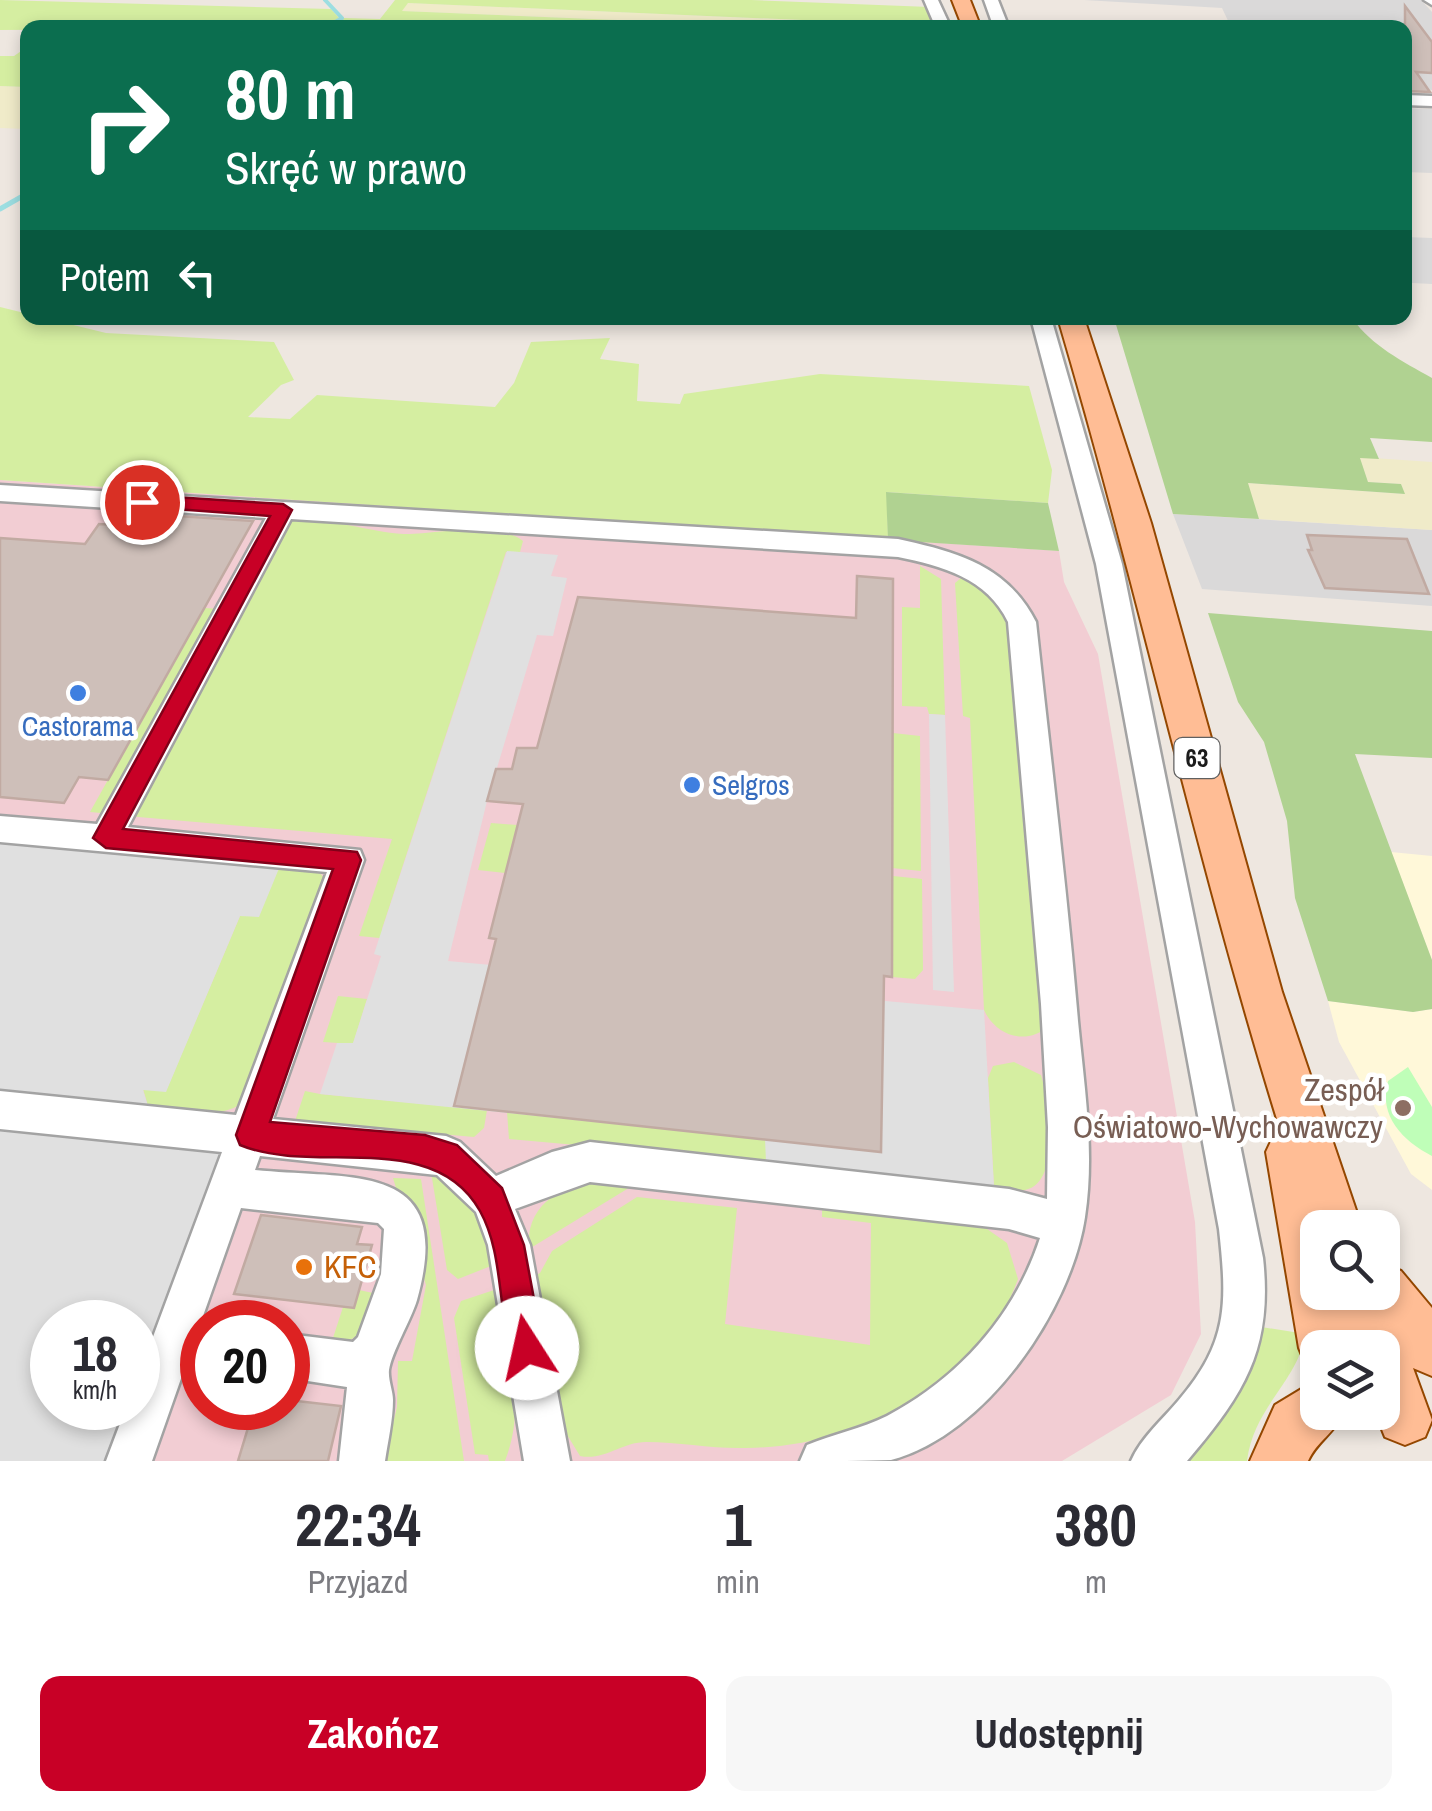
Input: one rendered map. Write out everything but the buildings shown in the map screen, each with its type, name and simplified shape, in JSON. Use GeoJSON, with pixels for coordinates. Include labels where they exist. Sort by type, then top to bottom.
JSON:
{"type":"FeatureCollection","features":[{"type":"Feature","properties":{"kind":"main road","name":"63"},"geometry":{"type":"LineString","coordinates":[[1073,325],[1135,523],[1260,992],[1331,1210]]}},
{"type":"Feature","properties":{"kind":"main road","name":"63"},"geometry":{"type":"LineString","coordinates":[[1260,992],[1302,1210]]}},
{"type":"Feature","properties":{"kind":"main road"},"geometry":{"type":"LineString","coordinates":[[1399,1310],[1432,1348]]}},
{"type":"Feature","properties":{"kind":"main road"},"geometry":{"type":"LineString","coordinates":[[1279,1461],[1300,1421]]}},
{"type":"Feature","properties":{"kind":"street"},"geometry":{"type":"LineString","coordinates":[[1042,325],[1109,564],[1239,1228],[1247,1290],[1240,1351],[1218,1389],[1154,1461]]}},
{"type":"Feature","properties":{"kind":"street"},"geometry":{"type":"LineString","coordinates":[[0,493],[898,548],[982,574],[1013,601],[1022,622],[1070,1144],[1059,1243],[1024,1322],[986,1370],[926,1423],[854,1454],[824,1461]]}},
{"type":"Feature","properties":{"kind":"street"},"geometry":{"type":"LineString","coordinates":[[106,838],[283,510]]}},
{"type":"Feature","properties":{"kind":"street"},"geometry":{"type":"LineString","coordinates":[[0,829],[348,860],[231,1187],[200,1300]]}},
{"type":"Feature","properties":{"kind":"street"},"geometry":{"type":"LineString","coordinates":[[0,1110],[425,1150],[446,1156],[491,1199],[508,1245],[546,1461]]}},
{"type":"Feature","properties":{"kind":"street"},"geometry":{"type":"LineString","coordinates":[[491,1199],[552,1172],[590,1162],[1009,1209],[1063,1224]]}},
{"type":"Feature","properties":{"kind":"street"},"geometry":{"type":"LineString","coordinates":[[231,1187],[382,1203],[396,1210],[405,1224],[408,1244],[386,1336],[366,1360],[353,1364],[310,1359]]}},
{"type":"Feature","properties":{"kind":"street"},"geometry":{"type":"LineString","coordinates":[[129,1461],[180,1359]]}},
{"type":"Feature","properties":{"kind":"street"},"geometry":{"type":"LineString","coordinates":[[362,1461],[371,1400],[366,1360]]}},
{"type":"Feature","properties":{"kind":"shaded area"},"geometry":{"type":"Polygon","coordinates":[[[1084,0],[1421,0],[1432,12],[1432,90],[1412,89],[1412,20],[1228,20],[1222,8],[1084,0]]]}},
{"type":"Feature","properties":{"kind":"shaded area"},"geometry":{"type":"Polygon","coordinates":[[[408,3],[801,20],[618,20],[401,11],[408,3]]]}},
{"type":"Feature","properties":{"kind":"shaded area"},"geometry":{"type":"Polygon","coordinates":[[[0,86],[20,87],[20,129],[0,128],[0,86]]]}},
{"type":"Feature","properties":{"kind":"shaded area"},"geometry":{"type":"Polygon","coordinates":[[[1412,108],[1432,109],[1432,173],[1412,172],[1412,108]]]}},
{"type":"Feature","properties":{"kind":"shaded area"},"geometry":{"type":"Polygon","coordinates":[[[1412,237],[1432,238],[1432,284],[1412,283],[1412,237]]]}},
{"type":"Feature","properties":{"kind":"shaded area"},"geometry":{"type":"Polygon","coordinates":[[[1359,457],[1432,462],[1432,530],[1259,519],[1247,483],[1404,494],[1401,484],[1368,482],[1359,457]]]}},
{"type":"Feature","properties":{"kind":"shaded area"},"geometry":{"type":"Polygon","coordinates":[[[0,480],[1059,551],[1064,582],[1098,654],[1195,1222],[1201,1334],[1171,1395],[1062,1461],[0,1461],[0,480]]]}},
{"type":"Feature","properties":{"kind":"shaded area"},"geometry":{"type":"Polygon","coordinates":[[[1173,514],[1432,530],[1432,606],[1202,589],[1173,514]]]}},
{"type":"Feature","properties":{"kind":"shaded area"},"geometry":{"type":"Polygon","coordinates":[[[507,551],[558,555],[551,576],[567,578],[553,636],[537,635],[487,801],[448,961],[984,1010],[994,1187],[766,1162],[765,1139],[320,1094],[337,1043],[353,1043],[381,956],[374,954],[507,551]]]}},
{"type":"Feature","properties":{"kind":"shaded area"},"geometry":{"type":"Polygon","coordinates":[[[929,714],[945,715],[954,992],[933,990],[929,714]]]}},
{"type":"Feature","properties":{"kind":"shaded area"},"geometry":{"type":"Polygon","coordinates":[[[0,841],[280,866],[259,917],[240,916],[166,1092],[143,1090],[148,1106],[223,1150],[224,1160],[160,1334],[160,1300],[30,1300],[30,1430],[124,1430],[112,1461],[0,1461],[0,841]]]}},
{"type":"Feature","properties":{"kind":"shaded area"},"geometry":{"type":"Polygon","coordinates":[[[1391,852],[1432,856],[1432,960],[1391,852]]]}},
{"type":"Feature","properties":{"kind":"shaded area","name":"Zespół Oświatowo-Wychowawczy"},"geometry":{"type":"Polygon","coordinates":[[[1328,1001],[1413,1012],[1432,1009],[1432,1190],[1411,1174],[1339,1042],[1328,1001]]]}},
{"type":"Feature","properties":{"kind":"green space"},"geometry":{"type":"Polygon","coordinates":[[[0,0],[331,9],[339,18],[20,20],[20,30],[0,30],[0,0]]]}},
{"type":"Feature","properties":{"kind":"green space"},"geometry":{"type":"Polygon","coordinates":[[[395,0],[751,0],[930,7],[937,20],[801,20],[408,3],[402,11],[618,20],[341,20],[380,19],[395,0]]]}},
{"type":"Feature","properties":{"kind":"green space"},"geometry":{"type":"Polygon","coordinates":[[[20,52],[20,87],[0,86],[0,56],[20,52]]]}},
{"type":"Feature","properties":{"kind":"green space"},"geometry":{"type":"Polygon","coordinates":[[[0,307],[20,312],[20,325],[73,325],[106,333],[274,342],[294,380],[281,385],[248,417],[290,419],[317,395],[495,407],[514,383],[531,342],[610,338],[600,359],[639,364],[637,401],[680,404],[684,394],[820,374],[1029,386],[1052,470],[1048,503],[887,492],[888,540],[0,480],[0,307]]]}},
{"type":"Feature","properties":{"kind":"green space"},"geometry":{"type":"Polygon","coordinates":[[[1116,325],[1358,325],[1378,345],[1432,378],[1432,442],[1370,438],[1379,459],[1360,458],[1368,482],[1401,484],[1405,494],[1248,483],[1259,519],[1173,514],[1116,325]]]}},
{"type":"Feature","properties":{"kind":"green space"},"geometry":{"type":"Polygon","coordinates":[[[886,492],[1048,503],[1059,551],[888,540],[886,492]]]}},
{"type":"Feature","properties":{"kind":"green space"},"geometry":{"type":"Polygon","coordinates":[[[287,520],[317,520],[410,534],[499,532],[523,541],[520,552],[506,552],[382,929],[400,940],[359,936],[392,839],[127,816],[287,520]]]}},
{"type":"Feature","properties":{"kind":"green space"},"geometry":{"type":"Polygon","coordinates":[[[920,566],[941,579],[945,715],[929,714],[927,707],[902,706],[902,607],[920,608],[920,566]]]}},
{"type":"Feature","properties":{"kind":"green space"},"geometry":{"type":"Polygon","coordinates":[[[961,578],[1000,607],[1013,631],[1011,679],[1033,937],[1052,994],[1049,1026],[1031,1036],[1004,1032],[984,1010],[970,718],[963,716],[955,583],[961,578]]]}},
{"type":"Feature","properties":{"kind":"green space"},"geometry":{"type":"Polygon","coordinates":[[[204,608],[222,609],[112,814],[90,812],[204,608]]]}},
{"type":"Feature","properties":{"kind":"green space"},"geometry":{"type":"Polygon","coordinates":[[[1208,613],[1432,631],[1432,758],[1355,754],[1432,960],[1432,1009],[1413,1012],[1328,1001],[1295,898],[1287,821],[1264,742],[1238,702],[1208,613]]]}},
{"type":"Feature","properties":{"kind":"green space"},"geometry":{"type":"Polygon","coordinates":[[[893,733],[920,736],[921,871],[892,868],[893,733]]]}},
{"type":"Feature","properties":{"kind":"green space"},"geometry":{"type":"Polygon","coordinates":[[[491,823],[517,825],[505,873],[478,870],[491,823]]]}},
{"type":"Feature","properties":{"kind":"green space"},"geometry":{"type":"Polygon","coordinates":[[[280,866],[318,871],[328,882],[247,1099],[226,1111],[213,1113],[148,1106],[143,1089],[166,1091],[240,916],[280,866]]]}},
{"type":"Feature","properties":{"kind":"green space"},"geometry":{"type":"Polygon","coordinates":[[[893,876],[922,879],[923,970],[915,979],[892,977],[893,876]]]}},
{"type":"Feature","properties":{"kind":"green space"},"geometry":{"type":"Polygon","coordinates":[[[338,996],[367,999],[353,1044],[323,1042],[338,996]]]}},
{"type":"Feature","properties":{"kind":"green space"},"geometry":{"type":"Polygon","coordinates":[[[1014,1062],[1041,1075],[1049,1121],[1044,1173],[1037,1184],[1025,1190],[994,1187],[988,1078],[993,1066],[1014,1062]]]}},
{"type":"Feature","properties":{"kind":"green space"},"geometry":{"type":"Polygon","coordinates":[[[1408,1067],[1432,1107],[1432,1156],[1411,1143],[1395,1126],[1387,1105],[1388,1081],[1408,1067]]]}},
{"type":"Feature","properties":{"kind":"green space"},"geometry":{"type":"Polygon","coordinates":[[[305,1091],[487,1110],[484,1128],[474,1137],[295,1121],[305,1091]]]}},
{"type":"Feature","properties":{"kind":"green space"},"geometry":{"type":"Polygon","coordinates":[[[507,1112],[766,1139],[766,1162],[509,1139],[507,1112]]]}},
{"type":"Feature","properties":{"kind":"green space"},"geometry":{"type":"Polygon","coordinates":[[[431,1172],[477,1212],[491,1266],[458,1279],[447,1270],[431,1172]]]}},
{"type":"Feature","properties":{"kind":"green space"},"geometry":{"type":"Polygon","coordinates":[[[393,1178],[421,1179],[464,1461],[384,1461],[397,1407],[398,1361],[412,1361],[426,1285],[393,1178]]]}},
{"type":"Feature","properties":{"kind":"green space"},"geometry":{"type":"Polygon","coordinates":[[[602,1182],[632,1186],[529,1249],[533,1220],[549,1199],[573,1187],[602,1182]]]}},
{"type":"Feature","properties":{"kind":"green space"},"geometry":{"type":"Polygon","coordinates":[[[637,1197],[737,1208],[725,1324],[870,1345],[871,1223],[822,1217],[822,1207],[980,1224],[1007,1243],[1018,1279],[1000,1318],[975,1351],[944,1380],[909,1404],[870,1423],[788,1445],[734,1448],[646,1442],[597,1456],[580,1456],[566,1433],[534,1276],[540,1273],[552,1251],[637,1197]]]}},
{"type":"Feature","properties":{"kind":"green space"},"geometry":{"type":"Polygon","coordinates":[[[359,1290],[373,1293],[357,1336],[335,1348],[310,1345],[310,1339],[332,1341],[343,1307],[354,1308],[359,1290]]]}},
{"type":"Feature","properties":{"kind":"green space"},"geometry":{"type":"Polygon","coordinates":[[[494,1290],[515,1397],[512,1439],[505,1461],[489,1461],[488,1455],[475,1454],[454,1318],[461,1301],[494,1290]]]}},
{"type":"Feature","properties":{"kind":"green space"},"geometry":{"type":"Polygon","coordinates":[[[1255,1326],[1300,1333],[1300,1354],[1258,1425],[1247,1461],[1178,1461],[1255,1326]]]}},
{"type":"Feature","properties":{"kind":"waterway"},"geometry":{"type":"LineString","coordinates":[[325,0],[342,18],[339,20]]}},
{"type":"Feature","properties":{"kind":"waterway"},"geometry":{"type":"LineString","coordinates":[[0,209],[20,198]]}},
{"type":"Feature","properties":{"kind":"place","name":"Castorama"},"geometry":{"type":"Point","coordinates":[78,693]}},
{"type":"Feature","properties":{"kind":"place","name":"Selgros"},"geometry":{"type":"Point","coordinates":[692,785]}},
{"type":"Feature","properties":{"kind":"place","name":"Zespół Oświatowo-Wychowawczy"},"geometry":{"type":"Point","coordinates":[1403,1108]}},
{"type":"Feature","properties":{"kind":"place","name":"KFC"},"geometry":{"type":"Point","coordinates":[304,1267]}},
{"type":"Feature","properties":{"kind":"route"},"geometry":{"type":"LineString","coordinates":[[142,502],[283,510],[106,838],[348,860],[251,1135],[425,1150],[446,1156],[466,1171],[491,1199],[508,1245],[527,1348]]}}]}
